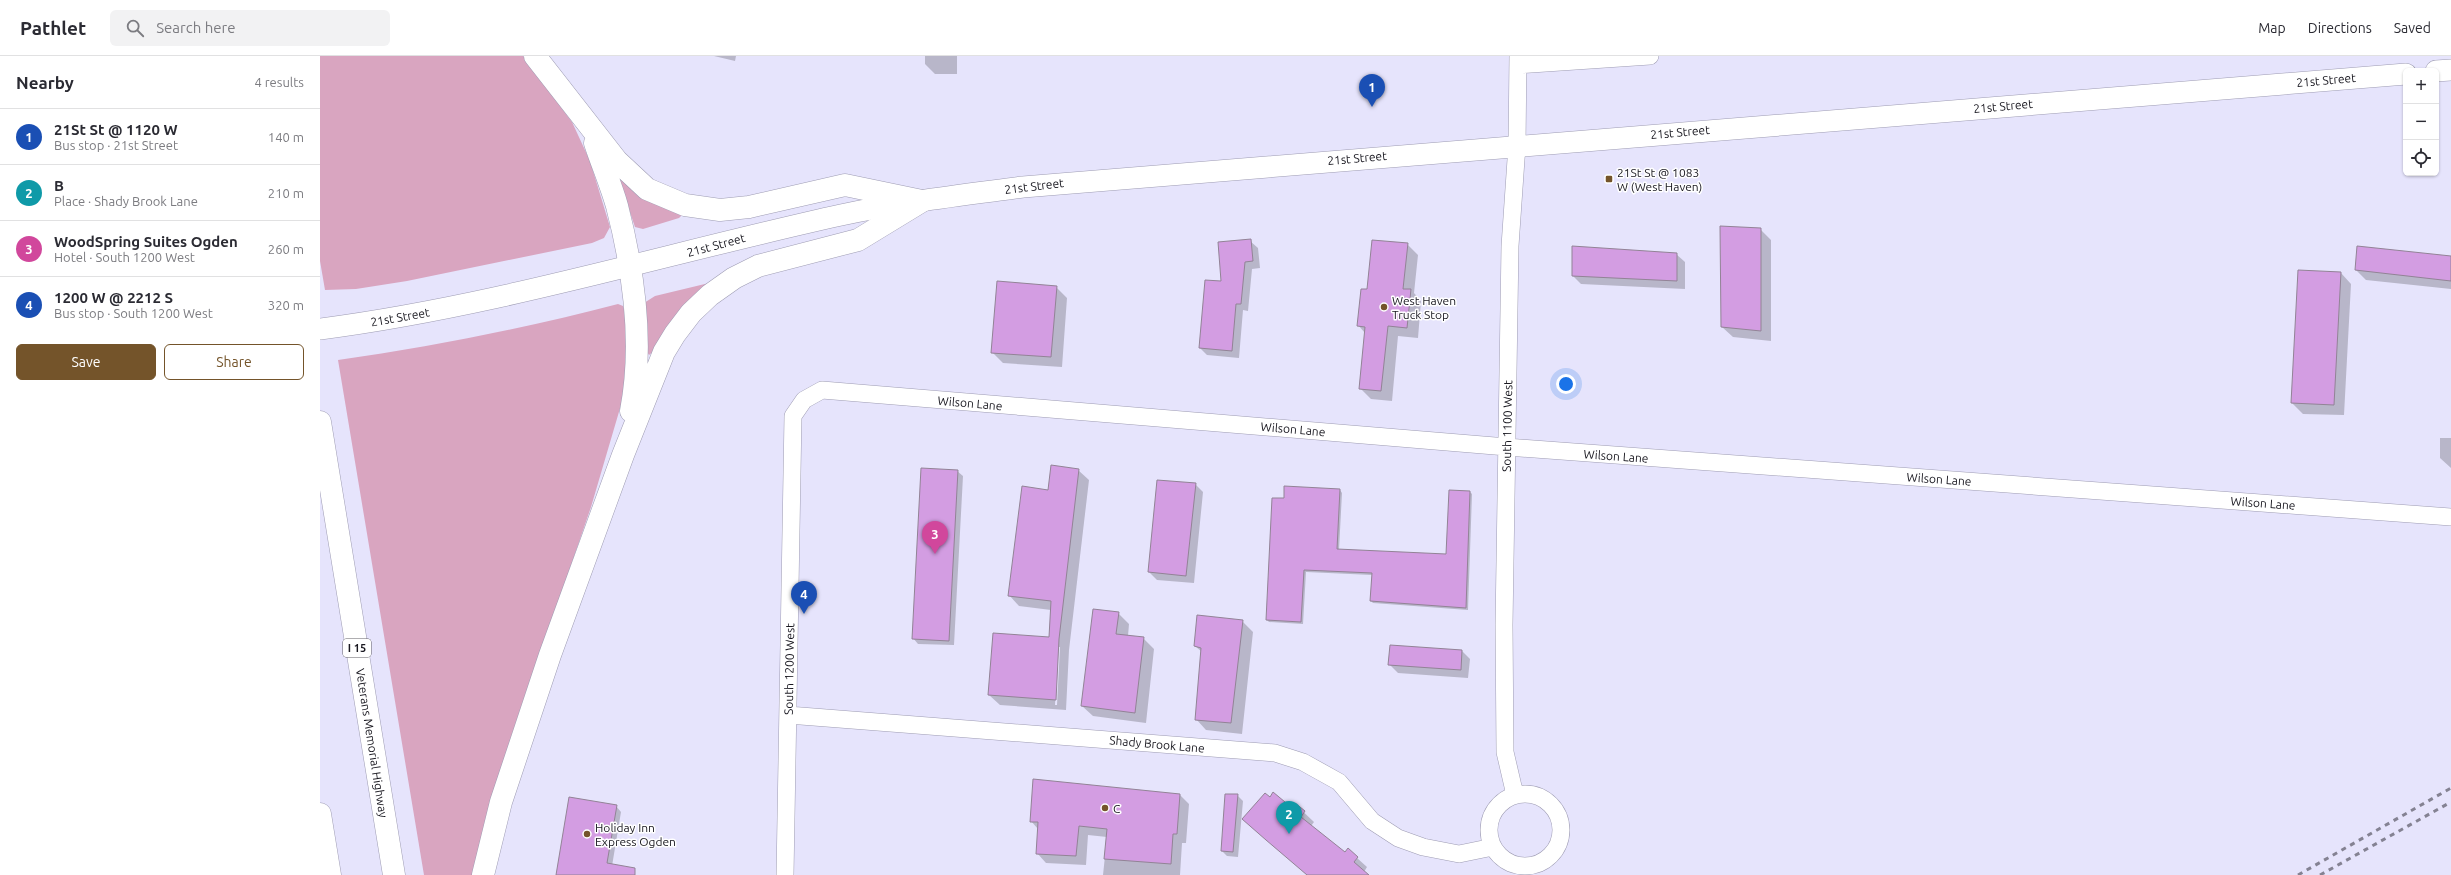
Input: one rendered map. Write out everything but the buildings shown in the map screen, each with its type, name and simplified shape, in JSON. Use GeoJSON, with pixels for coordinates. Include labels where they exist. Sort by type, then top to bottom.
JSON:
{"type":"FeatureCollection","features":[{"type":"Feature","properties":{"kind":"highway"},"geometry":{"type":"LineString","coordinates":[[535,56],[616,161],[647,189],[685,205],[720,210],[749,207],[844,185],[922,201]]}},
{"type":"Feature","properties":{"kind":"highway"},"geometry":{"type":"LineString","coordinates":[[587,124],[616,206],[630,268],[638,354],[635,393],[623,455]]}},
{"type":"Feature","properties":{"kind":"highway"},"geometry":{"type":"LineString","coordinates":[[483,875],[504,794],[550,655],[623,455],[664,352],[691,313],[710,295],[734,278],[758,266],[858,240],[922,201]]}},
{"type":"Feature","properties":{"kind":"highway","name":"Veterans Memorial Highway"},"geometry":{"type":"LineString","coordinates":[[320,422],[394,875]]}},
{"type":"Feature","properties":{"kind":"highway"},"geometry":{"type":"LineString","coordinates":[[320,814],[330,875]]}},
{"type":"Feature","properties":{"kind":"main road"},"geometry":{"type":"LineString","coordinates":[[2439,72],[2451,70]]}},
{"type":"Feature","properties":{"kind":"main road","name":"21st Street"},"geometry":{"type":"LineString","coordinates":[[320,329],[430,312],[630,268],[754,235],[844,215],[922,201],[1104,179],[2403,74]]}},
{"type":"Feature","properties":{"kind":"street"},"geometry":{"type":"LineString","coordinates":[[1518,61],[1650,56]]}},
{"type":"Feature","properties":{"kind":"street","name":"South 1100 West"},"geometry":{"type":"LineString","coordinates":[[1515,795],[1505,752],[1510,246],[1517,146],[1518,61]]}},
{"type":"Feature","properties":{"kind":"street","name":"Wilson Lane"},"geometry":{"type":"LineString","coordinates":[[793,416],[804,400],[822,390],[1507,448],[2451,517]]}},
{"type":"Feature","properties":{"kind":"street","name":"South 1200 West"},"geometry":{"type":"LineString","coordinates":[[785,875],[793,416]]}},
{"type":"Feature","properties":{"kind":"street","name":"Shady Brook Lane"},"geometry":{"type":"LineString","coordinates":[[788,715],[1275,753],[1304,762],[1339,782],[1372,821],[1398,838],[1423,847],[1460,854],[1493,847]]}},
{"type":"Feature","properties":{"kind":"street"},"geometry":{"type":"LineString","coordinates":[[1534,794],[1546,800],[1552,805],[1560,821],[1561,834],[1558,846],[1535,870],[1513,864],[1502,858],[1493,847],[1489,835],[1490,820],[1495,809],[1504,800],[1515,795],[1534,794]]}},
{"type":"Feature","properties":{"kind":"shaded area"},"geometry":{"type":"Polygon","coordinates":[[[320,56],[523,56],[572,122],[590,161],[610,227],[604,238],[592,243],[407,281],[356,289],[325,290],[320,261],[320,56]]]}},
{"type":"Feature","properties":{"kind":"shaded area"},"geometry":{"type":"Polygon","coordinates":[[[618,177],[643,198],[682,215],[679,218],[643,229],[635,227],[618,177]]]}},
{"type":"Feature","properties":{"kind":"shaded area"},"geometry":{"type":"Polygon","coordinates":[[[709,283],[654,351],[649,355],[646,350],[644,303],[655,296],[709,283]]]}},
{"type":"Feature","properties":{"kind":"shaded area"},"geometry":{"type":"Polygon","coordinates":[[[618,304],[623,306],[625,312],[627,364],[621,405],[591,507],[518,720],[473,875],[424,875],[338,360],[479,336],[618,304]]]}},
{"type":"Feature","properties":{"kind":"railway"},"geometry":{"type":"LineString","coordinates":[[2298,875],[2451,788]]}},
{"type":"Feature","properties":{"kind":"railway"},"geometry":{"type":"LineString","coordinates":[[2320,875],[2451,802]]}},
{"type":"Feature","properties":{"kind":"place","name":"21St St @ 1120 W"},"geometry":{"type":"Point","coordinates":[1372,107]}},
{"type":"Feature","properties":{"kind":"place","name":"21St St @ 1083 W (West Haven)"},"geometry":{"type":"Point","coordinates":[1609,179]}},
{"type":"Feature","properties":{"kind":"place","name":"West Haven Truck Stop"},"geometry":{"type":"Point","coordinates":[1384,307]}},
{"type":"Feature","properties":{"kind":"place","name":"WoodSpring Suites Ogden"},"geometry":{"type":"Point","coordinates":[935,554]}},
{"type":"Feature","properties":{"kind":"place","name":"1200 W @ 2212 S"},"geometry":{"type":"Point","coordinates":[804,614]}},
{"type":"Feature","properties":{"kind":"place","name":"C"},"geometry":{"type":"Point","coordinates":[1105,808]}},
{"type":"Feature","properties":{"kind":"place","name":"Holiday Inn Express Ogden"},"geometry":{"type":"Point","coordinates":[587,834]}},
{"type":"Feature","properties":{"kind":"place","name":"B"},"geometry":{"type":"Point","coordinates":[1289,834]}}]}
